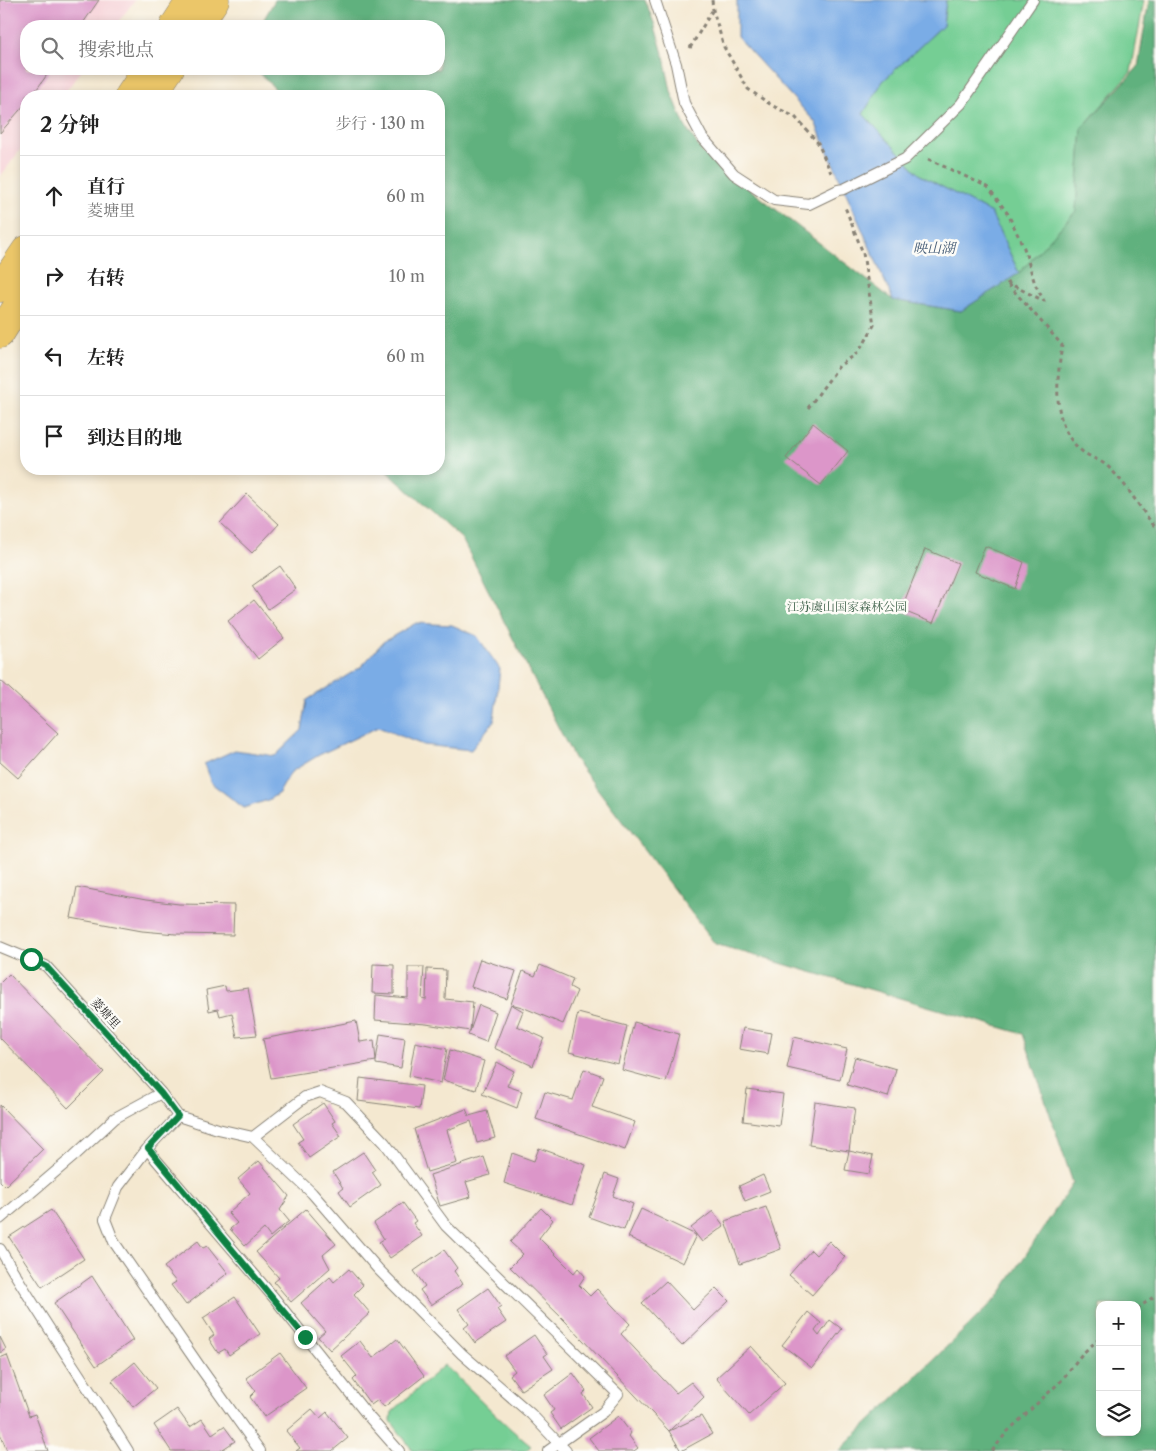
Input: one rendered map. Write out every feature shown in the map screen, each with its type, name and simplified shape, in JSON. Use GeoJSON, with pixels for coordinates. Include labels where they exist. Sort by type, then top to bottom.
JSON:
{"type":"FeatureCollection","features":[{"type":"Feature","properties":{"kind":"main road"},"geometry":{"type":"LineString","coordinates":[[178,20],[191,0]]}},
{"type":"Feature","properties":{"kind":"main road"},"geometry":{"type":"LineString","coordinates":[[202,20],[215,0]]}},
{"type":"Feature","properties":{"kind":"main road"},"geometry":{"type":"LineString","coordinates":[[133,90],[143,75]]}},
{"type":"Feature","properties":{"kind":"main road"},"geometry":{"type":"LineString","coordinates":[[156,90],[166,75]]}},
{"type":"Feature","properties":{"kind":"main road"},"geometry":{"type":"LineString","coordinates":[[0,288],[20,259]]}},
{"type":"Feature","properties":{"kind":"main road"},"geometry":{"type":"LineString","coordinates":[[0,334],[20,302]]}},
{"type":"Feature","properties":{"kind":"lane"},"geometry":{"type":"LineString","coordinates":[[655,0],[676,64],[684,103],[702,137],[734,174],[774,200],[809,204],[905,159],[961,104],[1033,0]]}},
{"type":"Feature","properties":{"kind":"lane","name":"菱塘里"},"geometry":{"type":"LineString","coordinates":[[0,947],[46,966],[161,1093],[178,1116]]}},
{"type":"Feature","properties":{"kind":"lane"},"geometry":{"type":"LineString","coordinates":[[253,1137],[306,1098],[320,1092],[346,1102],[384,1143],[446,1226],[618,1394],[604,1412],[548,1451]]}},
{"type":"Feature","properties":{"kind":"lane"},"geometry":{"type":"LineString","coordinates":[[0,1219],[115,1118],[161,1093]]}},
{"type":"Feature","properties":{"kind":"lane"},"geometry":{"type":"LineString","coordinates":[[260,1451],[114,1242],[105,1219],[118,1187],[148,1148],[178,1116],[218,1129],[253,1137],[312,1193],[378,1269],[462,1354],[531,1414],[566,1451]]}},
{"type":"Feature","properties":{"kind":"lane"},"geometry":{"type":"LineString","coordinates":[[148,1148],[275,1299],[369,1417],[400,1451]]}},
{"type":"Feature","properties":{"kind":"lane"},"geometry":{"type":"LineString","coordinates":[[0,1249],[25,1293],[128,1451]]}},
{"type":"Feature","properties":{"kind":"path"},"geometry":{"type":"LineString","coordinates":[[676,64],[687,54],[713,10]]}},
{"type":"Feature","properties":{"kind":"path"},"geometry":{"type":"LineString","coordinates":[[912,152],[988,188],[1008,214],[1024,248],[1035,284],[1044,302],[1006,282],[1062,345],[1057,393],[1060,415],[1070,437],[1082,451],[1106,465],[1156,528]]}},
{"type":"Feature","properties":{"kind":"path"},"geometry":{"type":"LineString","coordinates":[[1141,1305],[1156,1295]]}},
{"type":"Feature","properties":{"kind":"path"},"geometry":{"type":"LineString","coordinates":[[992,1451],[1007,1432],[1061,1381],[1082,1354],[1096,1342]]}},
{"type":"Feature","properties":{"kind":"shaded area"},"geometry":{"type":"Polygon","coordinates":[[[0,0],[135,0],[120,20],[20,20],[20,75],[78,75],[67,90],[20,90],[20,150],[0,177],[0,0]]]}},
{"type":"Feature","properties":{"kind":"green space","name":"江苏虞山国家森林公园"},"geometry":{"type":"Polygon","coordinates":[[[275,0],[645,0],[664,57],[671,91],[685,126],[703,153],[893,300],[961,311],[1019,273],[1076,211],[1082,128],[1138,67],[1149,0],[1156,0],[1156,1451],[839,1451],[998,1297],[1073,1183],[1023,1034],[715,944],[574,758],[462,539],[391,475],[445,475],[445,90],[276,90],[262,75],[445,75],[445,20],[263,20],[275,0]]]}},
{"type":"Feature","properties":{"kind":"green space"},"geometry":{"type":"Polygon","coordinates":[[[946,0],[1144,0],[1131,72],[1082,128],[1076,211],[1019,273],[991,213],[920,175],[863,114],[882,82],[943,25],[946,0]]]}},
{"type":"Feature","properties":{"kind":"green space"},"geometry":{"type":"Polygon","coordinates":[[[444,1365],[531,1446],[525,1451],[413,1451],[391,1421],[392,1412],[444,1365]]]}},
{"type":"Feature","properties":{"kind":"water","name":"映山湖"},"geometry":{"type":"Polygon","coordinates":[[[737,0],[946,0],[943,25],[883,81],[863,114],[920,175],[991,213],[1019,273],[961,311],[893,300],[815,122],[737,37],[737,0]]]}},
{"type":"Feature","properties":{"kind":"water"},"geometry":{"type":"Polygon","coordinates":[[[416,623],[452,625],[477,636],[500,669],[494,721],[471,750],[423,745],[378,727],[319,755],[291,772],[279,793],[268,800],[244,808],[211,783],[204,764],[235,750],[275,756],[302,730],[307,700],[361,667],[383,642],[416,623]]]}},
{"type":"Feature","properties":{"kind":"building"},"geometry":{"type":"Polygon","coordinates":[[[0,0],[99,0],[85,20],[20,20],[20,75],[47,75],[36,90],[20,90],[20,110],[0,133],[0,0]]]}},
{"type":"Feature","properties":{"kind":"building"},"geometry":{"type":"Polygon","coordinates":[[[813,423],[848,451],[821,485],[786,458],[813,423]]]}},
{"type":"Feature","properties":{"kind":"building"},"geometry":{"type":"Polygon","coordinates":[[[247,494],[279,524],[252,553],[220,523],[247,494]]]}},
{"type":"Feature","properties":{"kind":"building"},"geometry":{"type":"Polygon","coordinates":[[[985,546],[1024,562],[1015,589],[975,572],[985,546]]]}},
{"type":"Feature","properties":{"kind":"building"},"geometry":{"type":"Polygon","coordinates":[[[925,549],[958,563],[933,623],[901,610],[925,549]]]}},
{"type":"Feature","properties":{"kind":"building"},"geometry":{"type":"Polygon","coordinates":[[[280,566],[296,589],[268,609],[252,586],[280,566]]]}},
{"type":"Feature","properties":{"kind":"building"},"geometry":{"type":"Polygon","coordinates":[[[254,600],[284,638],[258,659],[228,621],[254,600]]]}},
{"type":"Feature","properties":{"kind":"building"},"geometry":{"type":"Polygon","coordinates":[[[0,680],[58,733],[18,778],[0,762],[0,680]]]}},
{"type":"Feature","properties":{"kind":"building"},"geometry":{"type":"Polygon","coordinates":[[[77,887],[179,904],[234,905],[233,935],[176,934],[142,931],[71,918],[77,887]]]}},
{"type":"Feature","properties":{"kind":"building"},"geometry":{"type":"Polygon","coordinates":[[[480,959],[516,971],[507,999],[471,987],[480,959]]]}},
{"type":"Feature","properties":{"kind":"building"},"geometry":{"type":"Polygon","coordinates":[[[373,964],[394,965],[394,994],[372,993],[373,964]]]}},
{"type":"Feature","properties":{"kind":"building"},"geometry":{"type":"Polygon","coordinates":[[[540,965],[573,979],[570,987],[577,991],[563,1024],[511,1004],[523,971],[535,976],[540,965]]]}},
{"type":"Feature","properties":{"kind":"building"},"geometry":{"type":"Polygon","coordinates":[[[408,967],[424,967],[422,999],[426,1000],[427,969],[446,970],[445,999],[473,1002],[470,1031],[426,1024],[375,1020],[376,995],[408,998],[408,967]]]}},
{"type":"Feature","properties":{"kind":"building"},"geometry":{"type":"Polygon","coordinates":[[[9,974],[104,1072],[68,1108],[0,1038],[0,983],[9,974]]]}},
{"type":"Feature","properties":{"kind":"building"},"geometry":{"type":"Polygon","coordinates":[[[225,986],[226,991],[248,988],[257,1035],[237,1037],[232,1013],[220,1016],[218,1009],[209,1011],[206,990],[225,986]]]}},
{"type":"Feature","properties":{"kind":"building"},"geometry":{"type":"Polygon","coordinates":[[[511,1004],[523,1011],[517,1026],[544,1038],[533,1066],[494,1048],[511,1004]]]}},
{"type":"Feature","properties":{"kind":"building"},"geometry":{"type":"Polygon","coordinates":[[[479,1005],[496,1012],[486,1042],[468,1035],[479,1005]]]}},
{"type":"Feature","properties":{"kind":"building"},"geometry":{"type":"Polygon","coordinates":[[[578,1013],[627,1026],[618,1064],[569,1052],[578,1013]]]}},
{"type":"Feature","properties":{"kind":"building"},"geometry":{"type":"Polygon","coordinates":[[[356,1021],[360,1042],[374,1040],[376,1061],[271,1078],[263,1039],[356,1021]]]}},
{"type":"Feature","properties":{"kind":"building"},"geometry":{"type":"Polygon","coordinates":[[[634,1022],[679,1034],[666,1082],[622,1070],[634,1022]]]}},
{"type":"Feature","properties":{"kind":"building"},"geometry":{"type":"Polygon","coordinates":[[[743,1028],[772,1033],[768,1054],[739,1049],[743,1028]]]}},
{"type":"Feature","properties":{"kind":"building"},"geometry":{"type":"Polygon","coordinates":[[[380,1034],[405,1038],[401,1068],[376,1064],[380,1034]]]}},
{"type":"Feature","properties":{"kind":"building"},"geometry":{"type":"Polygon","coordinates":[[[794,1037],[847,1049],[840,1080],[787,1068],[794,1037]]]}},
{"type":"Feature","properties":{"kind":"building"},"geometry":{"type":"Polygon","coordinates":[[[415,1042],[447,1049],[441,1083],[409,1076],[415,1042]]]}},
{"type":"Feature","properties":{"kind":"building"},"geometry":{"type":"Polygon","coordinates":[[[450,1050],[484,1061],[476,1090],[443,1080],[450,1050]]]}},
{"type":"Feature","properties":{"kind":"building"},"geometry":{"type":"Polygon","coordinates":[[[855,1057],[896,1069],[888,1097],[847,1085],[855,1057]]]}},
{"type":"Feature","properties":{"kind":"building"},"geometry":{"type":"Polygon","coordinates":[[[497,1062],[514,1071],[507,1086],[522,1091],[517,1108],[482,1094],[497,1062]]]}},
{"type":"Feature","properties":{"kind":"building"},"geometry":{"type":"Polygon","coordinates":[[[584,1069],[603,1076],[592,1107],[635,1122],[625,1150],[536,1119],[545,1092],[573,1100],[584,1069]]]}},
{"type":"Feature","properties":{"kind":"building"},"geometry":{"type":"Polygon","coordinates":[[[360,1078],[422,1086],[419,1109],[358,1101],[360,1078]]]}},
{"type":"Feature","properties":{"kind":"building"},"geometry":{"type":"Polygon","coordinates":[[[747,1089],[783,1094],[779,1126],[743,1121],[747,1089]]]}},
{"type":"Feature","properties":{"kind":"building"},"geometry":{"type":"Polygon","coordinates":[[[815,1102],[855,1108],[849,1151],[809,1145],[815,1102]]]}},
{"type":"Feature","properties":{"kind":"building"},"geometry":{"type":"Polygon","coordinates":[[[323,1103],[335,1121],[332,1123],[341,1136],[309,1158],[298,1142],[303,1139],[293,1124],[323,1103]]]}},
{"type":"Feature","properties":{"kind":"building"},"geometry":{"type":"Polygon","coordinates":[[[0,1105],[43,1149],[5,1186],[0,1181],[0,1105]]]}},
{"type":"Feature","properties":{"kind":"building"},"geometry":{"type":"Polygon","coordinates":[[[466,1109],[469,1116],[487,1111],[495,1138],[477,1143],[471,1121],[447,1130],[457,1163],[427,1172],[414,1129],[466,1109]]]}},
{"type":"Feature","properties":{"kind":"building"},"geometry":{"type":"Polygon","coordinates":[[[539,1148],[586,1165],[572,1205],[504,1183],[512,1153],[534,1161],[539,1148]]]}},
{"type":"Feature","properties":{"kind":"building"},"geometry":{"type":"Polygon","coordinates":[[[849,1151],[873,1156],[869,1174],[845,1170],[849,1151]]]}},
{"type":"Feature","properties":{"kind":"building"},"geometry":{"type":"Polygon","coordinates":[[[363,1152],[375,1170],[372,1172],[381,1185],[350,1207],[339,1191],[343,1188],[333,1172],[363,1152]]]}},
{"type":"Feature","properties":{"kind":"building"},"geometry":{"type":"Polygon","coordinates":[[[484,1157],[490,1175],[466,1182],[471,1197],[440,1206],[430,1175],[484,1157]]]}},
{"type":"Feature","properties":{"kind":"building"},"geometry":{"type":"Polygon","coordinates":[[[259,1161],[289,1196],[280,1210],[289,1221],[270,1237],[264,1229],[245,1246],[230,1229],[237,1223],[228,1213],[250,1193],[238,1179],[259,1161]]]}},
{"type":"Feature","properties":{"kind":"building"},"geometry":{"type":"Polygon","coordinates":[[[605,1174],[619,1179],[613,1196],[633,1204],[624,1230],[589,1217],[605,1174]]]}},
{"type":"Feature","properties":{"kind":"building"},"geometry":{"type":"Polygon","coordinates":[[[763,1175],[770,1191],[745,1201],[739,1186],[763,1175]]]}},
{"type":"Feature","properties":{"kind":"building"},"geometry":{"type":"Polygon","coordinates":[[[403,1203],[416,1221],[413,1223],[422,1236],[390,1258],[379,1242],[384,1239],[374,1223],[403,1203]]]}},
{"type":"Feature","properties":{"kind":"building"},"geometry":{"type":"Polygon","coordinates":[[[766,1207],[781,1249],[740,1264],[725,1221],[766,1207]]]}},
{"type":"Feature","properties":{"kind":"building"},"geometry":{"type":"Polygon","coordinates":[[[541,1208],[553,1220],[539,1238],[574,1273],[578,1268],[585,1276],[579,1285],[590,1296],[597,1289],[630,1324],[621,1334],[676,1393],[691,1382],[704,1397],[669,1431],[565,1321],[510,1267],[523,1254],[510,1242],[541,1208]]]}},
{"type":"Feature","properties":{"kind":"building"},"geometry":{"type":"Polygon","coordinates":[[[306,1209],[336,1244],[323,1255],[330,1268],[291,1302],[274,1282],[279,1278],[256,1252],[306,1209]]]}},
{"type":"Feature","properties":{"kind":"building"},"geometry":{"type":"Polygon","coordinates":[[[641,1209],[696,1235],[683,1263],[628,1237],[641,1209]]]}},
{"type":"Feature","properties":{"kind":"building"},"geometry":{"type":"Polygon","coordinates":[[[51,1210],[84,1259],[42,1287],[9,1237],[51,1210]]]}},
{"type":"Feature","properties":{"kind":"building"},"geometry":{"type":"Polygon","coordinates":[[[713,1211],[724,1226],[702,1242],[691,1228],[713,1211]]]}},
{"type":"Feature","properties":{"kind":"building"},"geometry":{"type":"Polygon","coordinates":[[[198,1241],[203,1248],[207,1246],[228,1273],[186,1305],[171,1285],[176,1282],[164,1267],[198,1241]]]}},
{"type":"Feature","properties":{"kind":"building"},"geometry":{"type":"Polygon","coordinates":[[[829,1241],[845,1257],[812,1295],[789,1275],[811,1250],[816,1255],[829,1241]]]}},
{"type":"Feature","properties":{"kind":"building"},"geometry":{"type":"Polygon","coordinates":[[[444,1250],[457,1268],[454,1271],[463,1284],[431,1305],[420,1290],[425,1286],[414,1271],[444,1250]]]}},
{"type":"Feature","properties":{"kind":"building"},"geometry":{"type":"Polygon","coordinates":[[[349,1269],[363,1285],[354,1294],[370,1313],[330,1350],[318,1337],[325,1331],[301,1303],[330,1277],[334,1282],[349,1269]]]}},
{"type":"Feature","properties":{"kind":"building"},"geometry":{"type":"Polygon","coordinates":[[[92,1276],[133,1340],[96,1366],[54,1303],[92,1276]]]}},
{"type":"Feature","properties":{"kind":"building"},"geometry":{"type":"Polygon","coordinates":[[[666,1281],[693,1310],[716,1288],[729,1301],[682,1346],[642,1303],[666,1281]]]}},
{"type":"Feature","properties":{"kind":"building"},"geometry":{"type":"Polygon","coordinates":[[[488,1288],[501,1306],[497,1309],[506,1322],[475,1343],[464,1328],[469,1324],[458,1309],[488,1288]]]}},
{"type":"Feature","properties":{"kind":"building"},"geometry":{"type":"Polygon","coordinates":[[[235,1297],[260,1334],[229,1355],[225,1349],[218,1353],[209,1339],[214,1335],[203,1318],[235,1297]]]}},
{"type":"Feature","properties":{"kind":"building"},"geometry":{"type":"Polygon","coordinates":[[[808,1312],[821,1323],[815,1331],[819,1336],[830,1320],[842,1329],[812,1368],[782,1345],[808,1312]]]}},
{"type":"Feature","properties":{"kind":"building"},"geometry":{"type":"Polygon","coordinates":[[[534,1335],[547,1354],[544,1356],[553,1369],[521,1390],[510,1375],[515,1371],[504,1356],[534,1335]]]}},
{"type":"Feature","properties":{"kind":"building"},"geometry":{"type":"Polygon","coordinates":[[[0,1337],[6,1349],[0,1353],[0,1337]]]}},
{"type":"Feature","properties":{"kind":"building"},"geometry":{"type":"Polygon","coordinates":[[[397,1339],[424,1376],[384,1407],[378,1400],[371,1405],[353,1380],[357,1376],[341,1356],[360,1341],[373,1358],[397,1339]]]}},
{"type":"Feature","properties":{"kind":"building"},"geometry":{"type":"Polygon","coordinates":[[[751,1346],[785,1383],[749,1415],[716,1378],[751,1346]]]}},
{"type":"Feature","properties":{"kind":"building"},"geometry":{"type":"Polygon","coordinates":[[[280,1353],[306,1388],[264,1417],[250,1397],[256,1391],[246,1378],[280,1353]]]}},
{"type":"Feature","properties":{"kind":"building"},"geometry":{"type":"Polygon","coordinates":[[[7,1355],[29,1416],[35,1414],[48,1451],[7,1451],[0,1433],[0,1358],[7,1355]]]}},
{"type":"Feature","properties":{"kind":"building"},"geometry":{"type":"Polygon","coordinates":[[[135,1362],[156,1388],[133,1407],[112,1381],[135,1362]]]}},
{"type":"Feature","properties":{"kind":"building"},"geometry":{"type":"Polygon","coordinates":[[[573,1373],[586,1391],[583,1394],[592,1407],[561,1429],[550,1413],[554,1410],[544,1395],[573,1373]]]}},
{"type":"Feature","properties":{"kind":"building"},"geometry":{"type":"Polygon","coordinates":[[[177,1409],[190,1427],[202,1419],[212,1434],[224,1426],[235,1441],[220,1451],[171,1451],[154,1425],[177,1409]]]}},
{"type":"Feature","properties":{"kind":"building"},"geometry":{"type":"Polygon","coordinates":[[[312,1409],[320,1418],[327,1412],[348,1438],[332,1451],[296,1451],[300,1448],[286,1431],[312,1409]]]}},
{"type":"Feature","properties":{"kind":"building"},"geometry":{"type":"Polygon","coordinates":[[[618,1416],[631,1433],[629,1436],[638,1448],[634,1451],[599,1451],[589,1438],[618,1416]]]}},
{"type":"Feature","properties":{"kind":"building"},"geometry":{"type":"Polygon","coordinates":[[[701,1416],[712,1434],[681,1451],[669,1431],[701,1416]]]}},
{"type":"Feature","properties":{"kind":"route"},"geometry":{"type":"LineString","coordinates":[[31,959],[46,966],[161,1093],[178,1116],[148,1148],[305,1337]]}}]}
